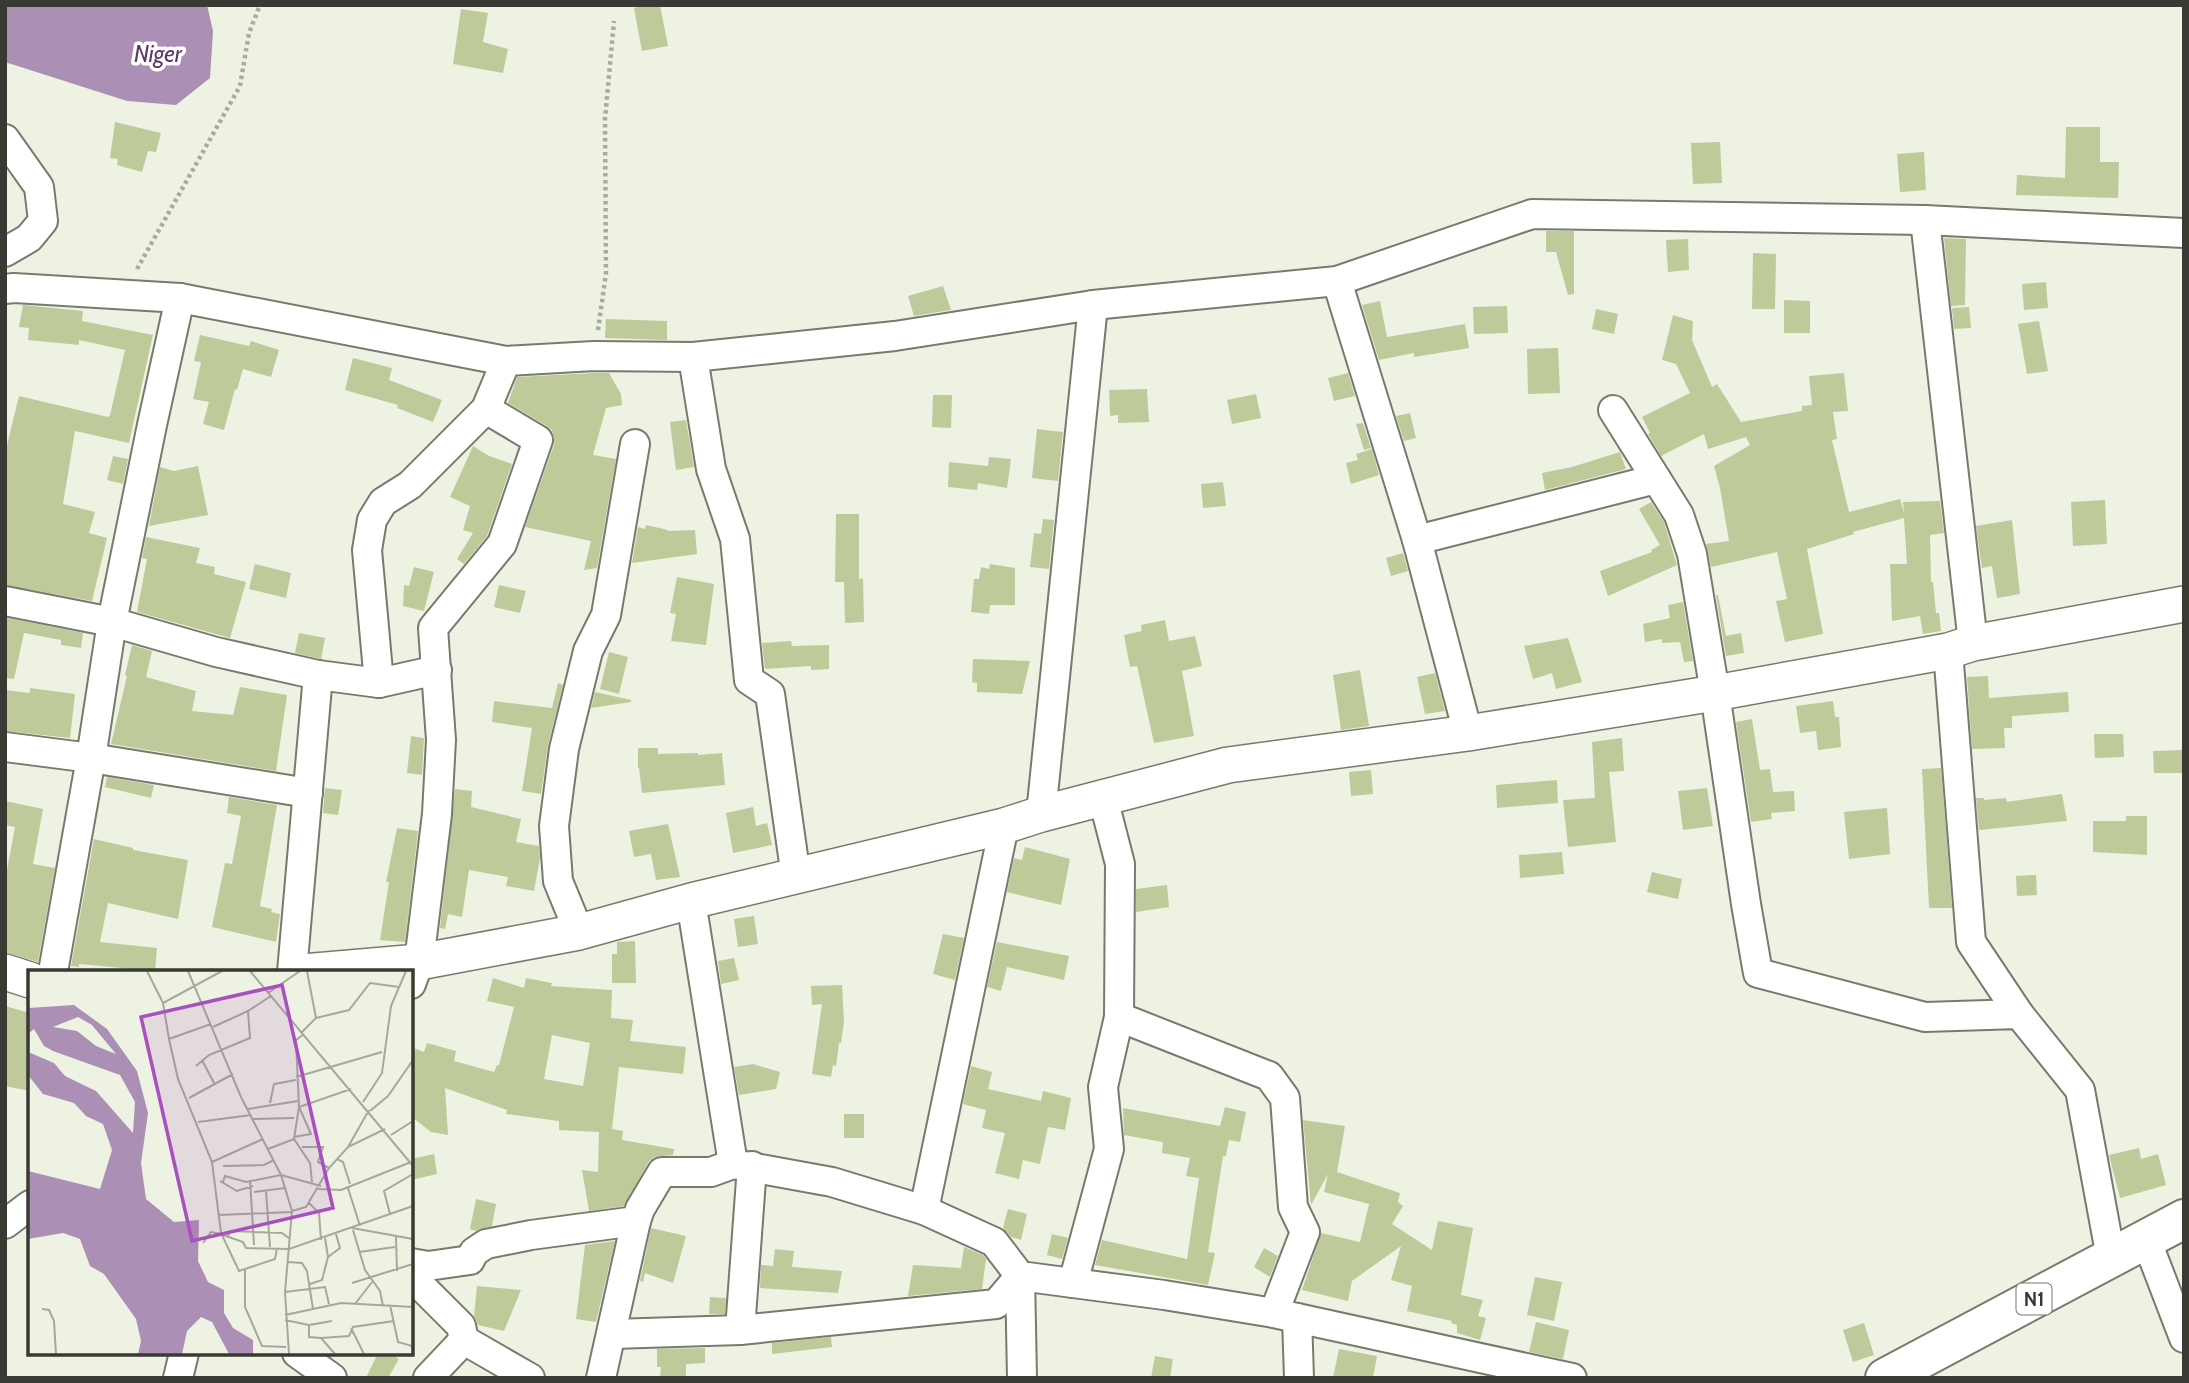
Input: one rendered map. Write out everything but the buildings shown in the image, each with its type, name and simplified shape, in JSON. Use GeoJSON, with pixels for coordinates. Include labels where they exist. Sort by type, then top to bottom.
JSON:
{"type":"FeatureCollection","features":[{"type":"Feature","properties":{"kind":"main road","name":"N1"},"geometry":{"type":"LineString","coordinates":[[1885,1378],[2184,1219]]}},
{"type":"Feature","properties":{"kind":"street"},"geometry":{"type":"LineString","coordinates":[[5,139],[39,187],[43,221],[29,238],[5,251]]}},
{"type":"Feature","properties":{"kind":"street"},"geometry":{"type":"LineString","coordinates":[[5,289],[180,298],[506,361],[594,356],[693,357],[895,336],[1093,305],[1337,281],[1532,214],[1925,220],[2184,233]]}},
{"type":"Feature","properties":{"kind":"street"},"geometry":{"type":"LineString","coordinates":[[1925,220],[1961,647],[1971,942],[2019,1014],[2080,1090],[2111,1258]]}},
{"type":"Feature","properties":{"kind":"street"},"geometry":{"type":"LineString","coordinates":[[1337,281],[1417,540],[1468,733]]}},
{"type":"Feature","properties":{"kind":"street"},"geometry":{"type":"LineString","coordinates":[[53,970],[112,622],[180,298]]}},
{"type":"Feature","properties":{"kind":"street"},"geometry":{"type":"LineString","coordinates":[[1041,814],[1093,305]]}},
{"type":"Feature","properties":{"kind":"street"},"geometry":{"type":"LineString","coordinates":[[693,357],[711,469],[735,539],[749,680],[770,694],[796,877]]}},
{"type":"Feature","properties":{"kind":"street"},"geometry":{"type":"LineString","coordinates":[[379,683],[367,550],[372,520],[383,502],[410,485],[486,409],[506,361]]}},
{"type":"Feature","properties":{"kind":"street"},"geometry":{"type":"LineString","coordinates":[[486,409],[538,440],[502,544],[433,628],[441,740],[437,814],[415,973],[691,901],[1004,826],[1228,765],[1468,733],[1715,693],[2184,604]]}},
{"type":"Feature","properties":{"kind":"street"},"geometry":{"type":"LineString","coordinates":[[1613,410],[1679,515],[1692,554],[1758,973],[1925,1017],[2019,1014]]}},
{"type":"Feature","properties":{"kind":"street"},"geometry":{"type":"LineString","coordinates":[[579,932],[558,881],[554,826],[564,748],[588,651],[606,615],[635,444]]}},
{"type":"Feature","properties":{"kind":"street"},"geometry":{"type":"LineString","coordinates":[[1417,540],[1656,479]]}},
{"type":"Feature","properties":{"kind":"street"},"geometry":{"type":"LineString","coordinates":[[5,601],[112,622],[216,652],[318,675],[379,683],[437,670]]}},
{"type":"Feature","properties":{"kind":"street"},"geometry":{"type":"LineString","coordinates":[[292,970],[318,675]]}},
{"type":"Feature","properties":{"kind":"street"},"geometry":{"type":"LineString","coordinates":[[5,747],[308,793]]}},
{"type":"Feature","properties":{"kind":"street"},"geometry":{"type":"LineString","coordinates":[[1073,1283],[1109,1149],[1103,1087],[1119,1017],[1120,864],[1103,798]]}},
{"type":"Feature","properties":{"kind":"street"},"geometry":{"type":"LineString","coordinates":[[924,1210],[1004,826]]}},
{"type":"Feature","properties":{"kind":"street"},"geometry":{"type":"LineString","coordinates":[[691,901],[742,1165],[740,1330]]}},
{"type":"Feature","properties":{"kind":"street"},"geometry":{"type":"LineString","coordinates":[[5,972],[28,979]]}},
{"type":"Feature","properties":{"kind":"street"},"geometry":{"type":"LineString","coordinates":[[1119,1017],[1269,1076],[1285,1098],[1293,1207],[1305,1232],[1286,1316],[1299,1378]]}},
{"type":"Feature","properties":{"kind":"street"},"geometry":{"type":"LineString","coordinates":[[601,1378],[636,1221],[662,1172],[711,1172],[742,1165],[832,1182],[924,1210],[994,1242],[1020,1276],[1022,1378]]}},
{"type":"Feature","properties":{"kind":"street"},"geometry":{"type":"LineString","coordinates":[[5,1224],[28,1207]]}},
{"type":"Feature","properties":{"kind":"street"},"geometry":{"type":"LineString","coordinates":[[413,1263],[428,1266],[470,1260],[474,1252],[486,1244],[636,1221]]}},
{"type":"Feature","properties":{"kind":"street"},"geometry":{"type":"LineString","coordinates":[[2146,1239],[2183,1333]]}},
{"type":"Feature","properties":{"kind":"street"},"geometry":{"type":"LineString","coordinates":[[1020,1276],[1286,1316],[1572,1378]]}},
{"type":"Feature","properties":{"kind":"street"},"geometry":{"type":"LineString","coordinates":[[612,1334],[740,1330],[996,1304],[1020,1276]]}},
{"type":"Feature","properties":{"kind":"street"},"geometry":{"type":"LineString","coordinates":[[413,1278],[461,1326],[464,1340],[530,1378]]}},
{"type":"Feature","properties":{"kind":"street"},"geometry":{"type":"LineString","coordinates":[[428,1378],[464,1340]]}},
{"type":"Feature","properties":{"kind":"street"},"geometry":{"type":"LineString","coordinates":[[178,1378],[184,1355]]}},
{"type":"Feature","properties":{"kind":"street"},"geometry":{"type":"LineString","coordinates":[[300,1355],[332,1378]]}},
{"type":"Feature","properties":{"kind":"path"},"geometry":{"type":"LineString","coordinates":[[122,295],[240,86],[249,33],[260,5]]}},
{"type":"Feature","properties":{"kind":"path"},"geometry":{"type":"LineString","coordinates":[[594,356],[606,274],[604,119],[614,21]]}},
{"type":"Feature","properties":{"kind":"water","name":"Niger"},"geometry":{"type":"Polygon","coordinates":[[[5,5],[207,5],[213,31],[210,78],[176,105],[127,101],[5,62],[5,5]]]}}]}
